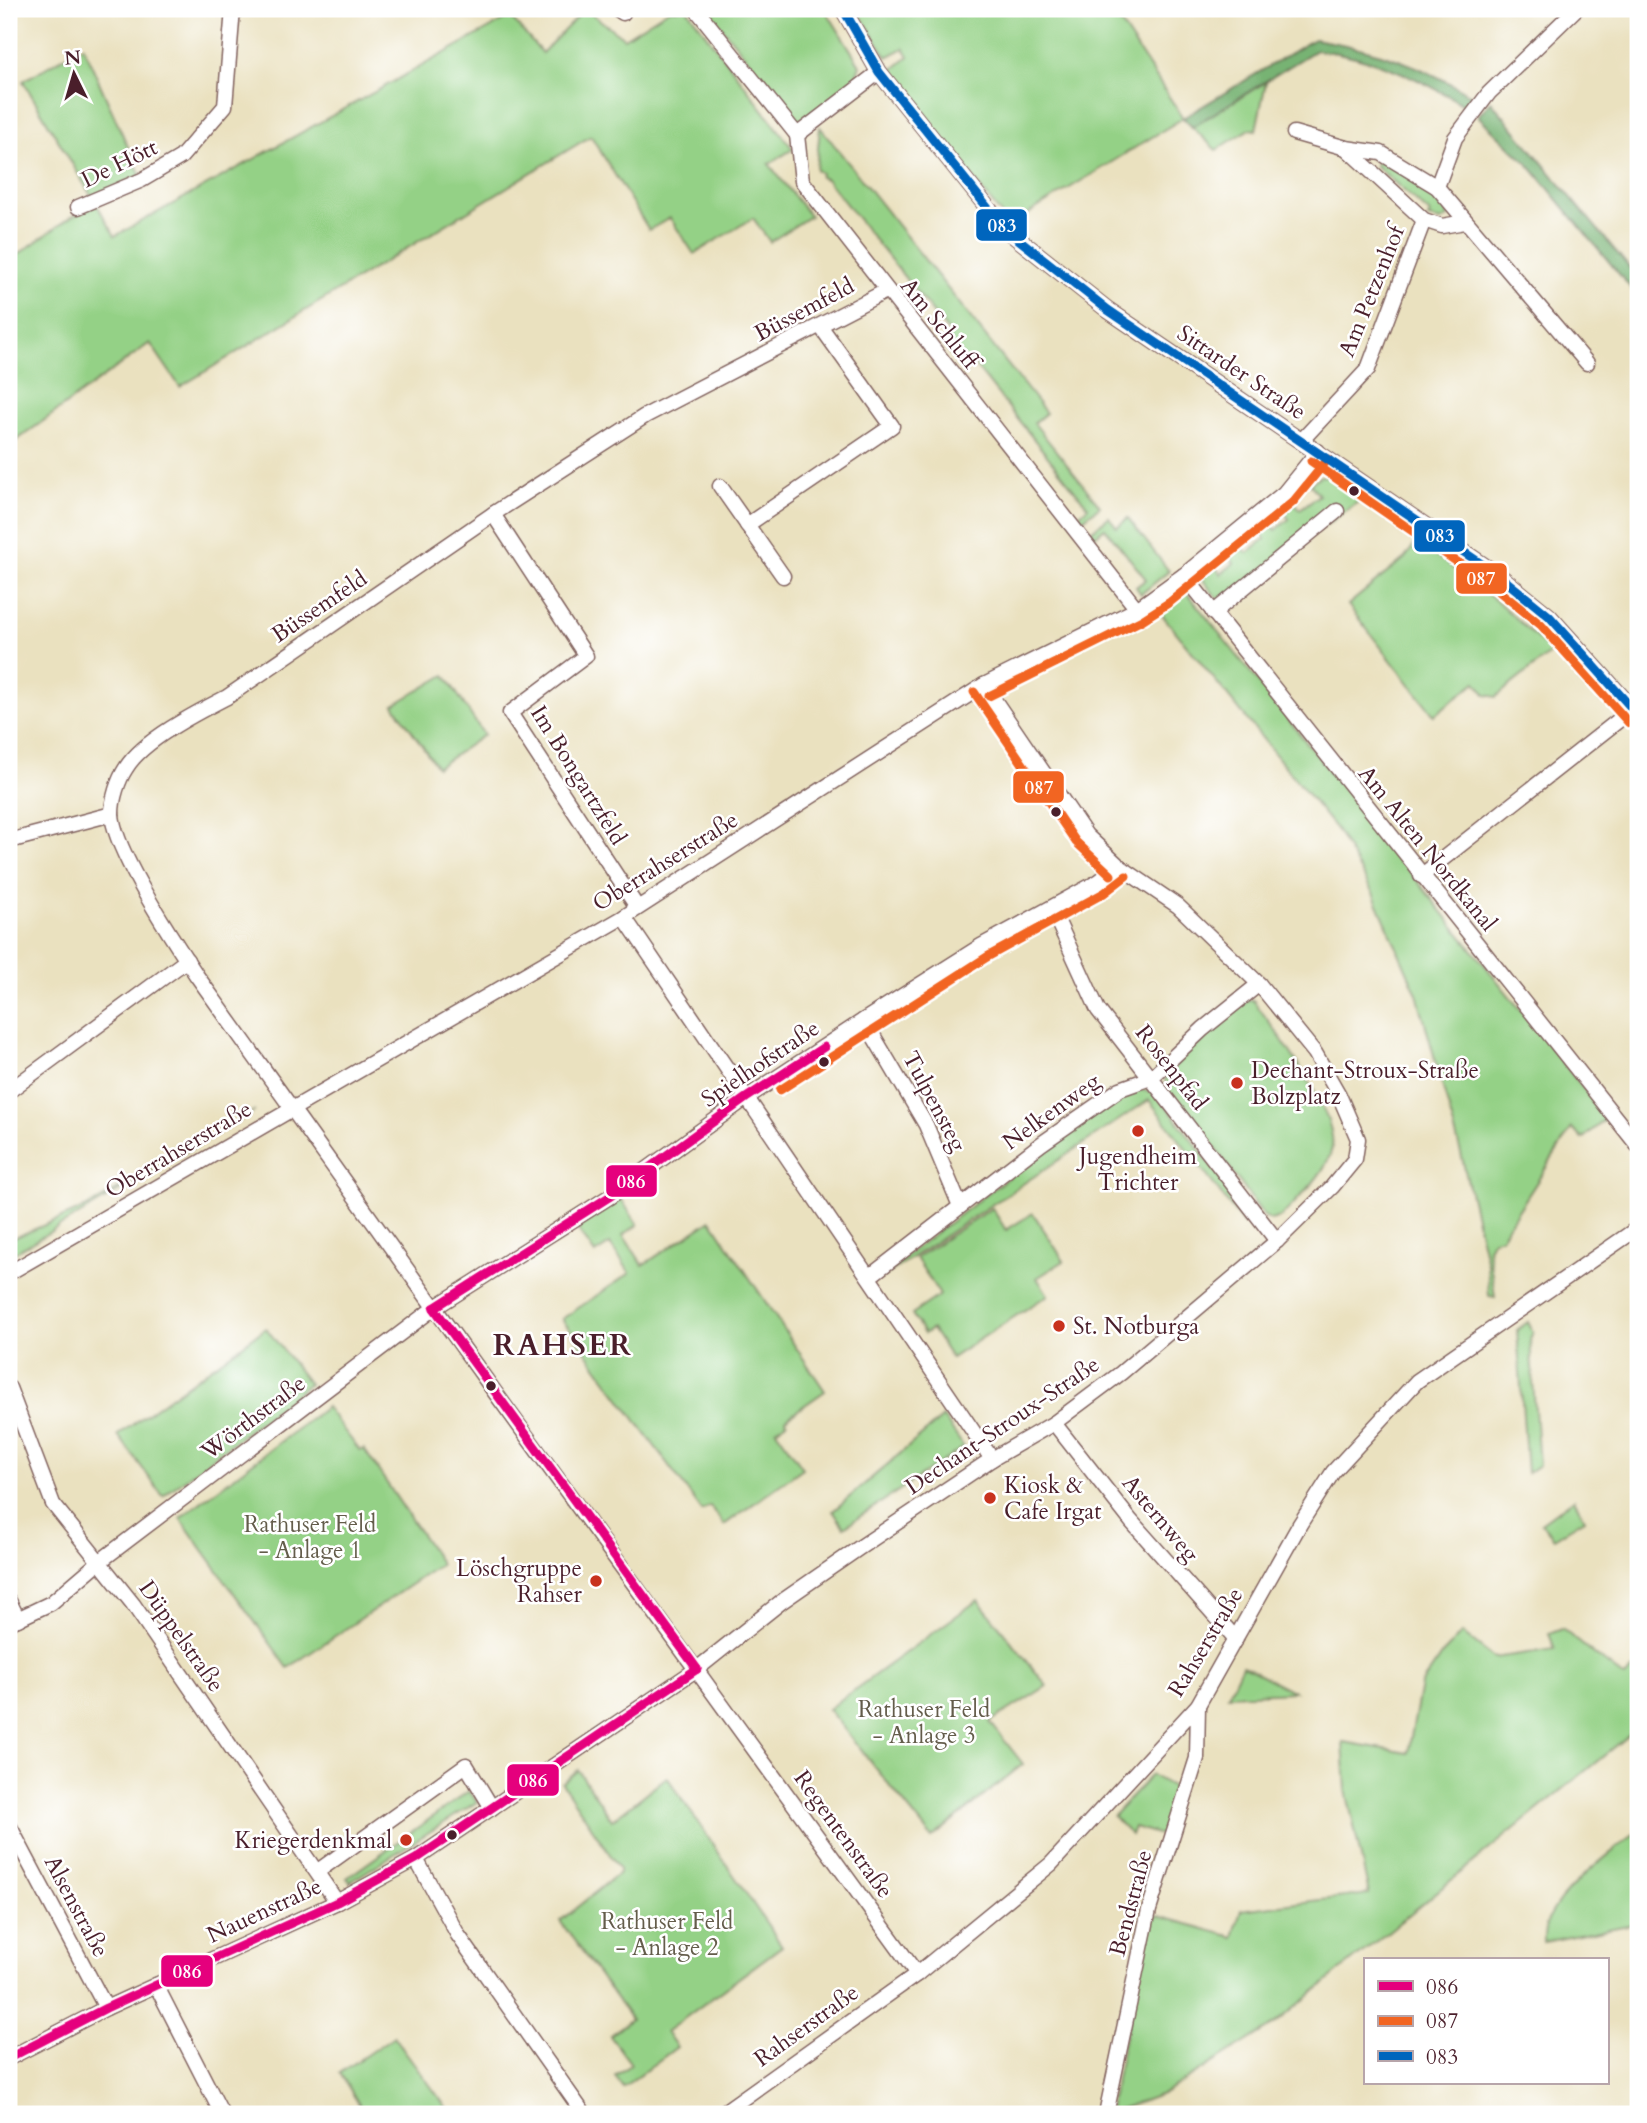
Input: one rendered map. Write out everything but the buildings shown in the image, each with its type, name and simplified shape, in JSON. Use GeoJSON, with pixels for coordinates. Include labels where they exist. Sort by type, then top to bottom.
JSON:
{"type":"FeatureCollection","features":[{"type":"Feature","properties":{"kind":"street","name":"De Hött"},"geometry":{"type":"LineString","coordinates":[[78,207],[142,180],[181,157],[225,106],[233,9]]}},
{"type":"Feature","properties":{"kind":"street"},"geometry":{"type":"LineString","coordinates":[[696,9],[797,135],[879,72]]}},
{"type":"Feature","properties":{"kind":"street","name":"Sittarder Straße"},"geometry":{"type":"LineString","coordinates":[[843,9],[879,72],[1003,227],[1108,310],[1502,578],[1549,616],[1636,712]]}},
{"type":"Feature","properties":{"kind":"street"},"geometry":{"type":"LineString","coordinates":[[1437,187],[1455,138],[1489,93],[1576,9]]}},
{"type":"Feature","properties":{"kind":"street","name":"Am Petzenhof"},"geometry":{"type":"LineString","coordinates":[[1294,133],[1346,148],[1381,153],[1437,187],[1587,363]]}},
{"type":"Feature","properties":{"kind":"street","name":"Am Schluff"},"geometry":{"type":"LineString","coordinates":[[797,135],[802,181],[1137,609]]}},
{"type":"Feature","properties":{"kind":"street","name":"Am Petzenhof"},"geometry":{"type":"LineString","coordinates":[[1346,148],[1424,220],[1442,226],[1465,222]]}},
{"type":"Feature","properties":{"kind":"street","name":"Am Petzenhof"},"geometry":{"type":"LineString","coordinates":[[1302,440],[1368,369],[1424,220]]}},
{"type":"Feature","properties":{"kind":"street","name":"Büssemfeld"},"geometry":{"type":"LineString","coordinates":[[112,814],[117,786],[126,766],[143,749],[199,711],[227,697],[493,514],[645,416],[886,291]]}},
{"type":"Feature","properties":{"kind":"street"},"geometry":{"type":"LineString","coordinates":[[747,525],[892,426],[821,327]]}},
{"type":"Feature","properties":{"kind":"street","name":"Oberrahserstraße"},"geometry":{"type":"LineString","coordinates":[[9,1273],[624,917],[984,685],[1137,609],[1184,575],[1284,493],[1318,451]]}},
{"type":"Feature","properties":{"kind":"street"},"geometry":{"type":"LineString","coordinates":[[720,486],[783,576]]}},
{"type":"Feature","properties":{"kind":"street"},"geometry":{"type":"LineString","coordinates":[[1213,612],[1337,510]]}},
{"type":"Feature","properties":{"kind":"street","name":"Im Bongartzfeld"},"geometry":{"type":"LineString","coordinates":[[493,514],[586,656],[510,713],[637,908]]}},
{"type":"Feature","properties":{"kind":"street","name":"Am Alten Nordkanal"},"geometry":{"type":"LineString","coordinates":[[1184,575],[1638,1146]]}},
{"type":"Feature","properties":{"kind":"street","name":"Dechant-Stroux-Straße"},"geometry":{"type":"LineString","coordinates":[[696,1669],[781,1602],[992,1459],[1055,1423],[1121,1373],[1277,1241],[1332,1187],[1355,1159],[1358,1139],[1339,1095],[1314,1054],[1259,984],[1178,906],[1119,866],[1086,835],[984,685]]}},
{"type":"Feature","properties":{"kind":"street"},"geometry":{"type":"LineString","coordinates":[[1421,876],[1636,712]]}},
{"type":"Feature","properties":{"kind":"street"},"geometry":{"type":"LineString","coordinates":[[9,841],[112,814],[126,853],[156,912],[292,1108]]}},
{"type":"Feature","properties":{"kind":"street","name":"Spielhofstraße"},"geometry":{"type":"LineString","coordinates":[[434,1308],[609,1198],[746,1098],[864,1020],[982,946],[1098,882],[1119,866]]}},
{"type":"Feature","properties":{"kind":"street","name":"Rosenpfad"},"geometry":{"type":"LineString","coordinates":[[1052,909],[1098,1010],[1277,1241]]}},
{"type":"Feature","properties":{"kind":"street"},"geometry":{"type":"LineString","coordinates":[[624,917],[992,1459]]}},
{"type":"Feature","properties":{"kind":"street"},"geometry":{"type":"LineString","coordinates":[[9,1091],[187,960]]}},
{"type":"Feature","properties":{"kind":"street","name":"Nelkenweg"},"geometry":{"type":"LineString","coordinates":[[869,1277],[1041,1144],[1120,1089],[1151,1078],[1203,1028],[1259,984]]}},
{"type":"Feature","properties":{"kind":"street","name":"Tulpensteg"},"geometry":{"type":"LineString","coordinates":[[864,1020],[926,1125],[960,1206]]}},
{"type":"Feature","properties":{"kind":"street","name":"Regentenstraße"},"geometry":{"type":"LineString","coordinates":[[292,1108],[917,1974]]}},
{"type":"Feature","properties":{"kind":"street","name":"Rahserstraße"},"geometry":{"type":"LineString","coordinates":[[721,2114],[917,1974],[1051,1864],[1198,1705],[1300,1524],[1334,1472],[1417,1381],[1638,1228]]}},
{"type":"Feature","properties":{"kind":"street","name":"Wörthstraße"},"geometry":{"type":"LineString","coordinates":[[99,1562],[434,1308]]}},
{"type":"Feature","properties":{"kind":"street","name":"Düppelstraße"},"geometry":{"type":"LineString","coordinates":[[9,1388],[53,1504],[133,1604],[337,1902]]}},
{"type":"Feature","properties":{"kind":"street","name":"Asternweg"},"geometry":{"type":"LineString","coordinates":[[1055,1423],[1131,1521],[1236,1639]]}},
{"type":"Feature","properties":{"kind":"street"},"geometry":{"type":"LineString","coordinates":[[9,1601],[13,1621],[51,1603],[99,1562]]}},
{"type":"Feature","properties":{"kind":"street","name":"Nauenstraße"},"geometry":{"type":"LineString","coordinates":[[9,2058],[106,2008],[337,1902],[416,1859],[696,1669]]}},
{"type":"Feature","properties":{"kind":"street","name":"Bendstraße"},"geometry":{"type":"LineString","coordinates":[[1106,2114],[1149,1910],[1197,1758],[1198,1705]]}},
{"type":"Feature","properties":{"kind":"street","name":"Nauenstraße"},"geometry":{"type":"LineString","coordinates":[[318,1871],[466,1765],[492,1808]]}},
{"type":"Feature","properties":{"kind":"street","name":"Alsenstraße"},"geometry":{"type":"LineString","coordinates":[[9,1825],[106,2008]]}},
{"type":"Feature","properties":{"kind":"street"},"geometry":{"type":"LineString","coordinates":[[416,1859],[458,1935],[584,2114]]}},
{"type":"Feature","properties":{"kind":"street"},"geometry":{"type":"LineString","coordinates":[[156,1985],[222,2114]]}},
{"type":"Feature","properties":{"kind":"street"},"geometry":{"type":"LineString","coordinates":[[570,2114],[573,2098]]}},
{"type":"Feature","properties":{"kind":"green space"},"geometry":{"type":"Polygon","coordinates":[[[585,9],[624,38],[670,9],[687,9],[793,149],[769,164],[810,216],[770,242],[753,218],[694,254],[670,218],[649,230],[591,136],[180,387],[150,343],[9,446],[9,261],[72,216],[97,205],[115,236],[510,17],[542,53],[585,9]]]}},
{"type":"Feature","properties":{"kind":"green space"},"geometry":{"type":"Polygon","coordinates":[[[707,9],[825,9],[860,65],[853,86],[802,127],[707,9]]]}},
{"type":"Feature","properties":{"kind":"green space"},"geometry":{"type":"Polygon","coordinates":[[[856,9],[1111,9],[1183,118],[1011,227],[890,72],[909,56],[904,48],[887,57],[856,9]]]}},
{"type":"Feature","properties":{"kind":"green space"},"geometry":{"type":"Polygon","coordinates":[[[1314,39],[1399,60],[1477,99],[1470,109],[1397,70],[1358,58],[1316,50],[1192,127],[1183,118],[1314,39]]]}},
{"type":"Feature","properties":{"kind":"green space"},"geometry":{"type":"Polygon","coordinates":[[[83,46],[141,176],[92,197],[23,81],[83,46]]]}},
{"type":"Feature","properties":{"kind":"green space"},"geometry":{"type":"Polygon","coordinates":[[[1266,82],[1256,130],[1250,129],[1216,150],[1192,127],[1266,82]]]}},
{"type":"Feature","properties":{"kind":"green space"},"geometry":{"type":"Polygon","coordinates":[[[1491,101],[1638,278],[1638,297],[1530,166],[1478,116],[1491,101]]]}},
{"type":"Feature","properties":{"kind":"green space"},"geometry":{"type":"Polygon","coordinates":[[[820,127],[1046,413],[1034,423],[1100,506],[1082,520],[1079,515],[1088,507],[973,363],[963,371],[941,342],[950,334],[826,179],[820,177],[821,173],[816,170],[820,127]]]}},
{"type":"Feature","properties":{"kind":"green space"},"geometry":{"type":"Polygon","coordinates":[[[1380,157],[1444,202],[1448,217],[1441,221],[1428,218],[1430,214],[1375,165],[1380,157]]]}},
{"type":"Feature","properties":{"kind":"green space"},"geometry":{"type":"Polygon","coordinates":[[[1320,476],[1328,476],[1362,499],[1223,599],[1217,598],[1199,575],[1213,564],[1221,574],[1234,563],[1227,553],[1238,543],[1247,553],[1265,539],[1257,528],[1267,519],[1276,530],[1289,519],[1281,508],[1292,499],[1300,509],[1319,495],[1310,484],[1320,476]]]}},
{"type":"Feature","properties":{"kind":"green space"},"geometry":{"type":"Polygon","coordinates":[[[1109,517],[1117,527],[1128,518],[1169,571],[1141,594],[1136,587],[1146,579],[1105,528],[1095,536],[1091,531],[1109,517]]]}},
{"type":"Feature","properties":{"kind":"green space"},"geometry":{"type":"Polygon","coordinates":[[[1417,541],[1499,603],[1552,652],[1496,697],[1486,695],[1476,682],[1434,715],[1348,605],[1405,558],[1417,541]]]}},
{"type":"Feature","properties":{"kind":"green space"},"geometry":{"type":"Polygon","coordinates":[[[1184,589],[1607,1118],[1582,1139],[1572,1128],[1501,1237],[1493,1239],[1488,1248],[1495,1297],[1489,1296],[1487,1264],[1461,1153],[1417,994],[1373,893],[1336,829],[1158,610],[1184,589]]]}},
{"type":"Feature","properties":{"kind":"green space"},"geometry":{"type":"Polygon","coordinates":[[[445,675],[484,735],[437,767],[394,705],[445,675]]]}},
{"type":"Feature","properties":{"kind":"green space","name":"Dechant-Stroux-Straße Bolzplatz"},"geometry":{"type":"Polygon","coordinates":[[[1248,1000],[1253,1000],[1303,1072],[1326,1114],[1331,1133],[1332,1148],[1329,1158],[1318,1176],[1281,1217],[1271,1220],[1264,1216],[1210,1141],[1168,1093],[1165,1080],[1173,1064],[1248,1000]]]}},
{"type":"Feature","properties":{"kind":"green space"},"geometry":{"type":"Polygon","coordinates":[[[1140,1089],[1158,1095],[1248,1214],[1243,1223],[1149,1100],[883,1277],[882,1274],[1070,1130],[1123,1094],[1140,1089]]]}},
{"type":"Feature","properties":{"kind":"green space"},"geometry":{"type":"Polygon","coordinates":[[[255,1111],[9,1256],[9,1240],[85,1208],[255,1111]]]}},
{"type":"Feature","properties":{"kind":"green space"},"geometry":{"type":"Polygon","coordinates":[[[621,1199],[638,1225],[623,1235],[643,1265],[711,1220],[825,1391],[785,1419],[787,1422],[776,1430],[803,1468],[724,1525],[710,1506],[702,1511],[562,1319],[630,1273],[610,1244],[595,1254],[577,1228],[621,1199]]]}},
{"type":"Feature","properties":{"kind":"green space"},"geometry":{"type":"Polygon","coordinates":[[[992,1208],[1006,1230],[1033,1213],[1064,1261],[1037,1278],[1048,1295],[951,1358],[932,1329],[924,1334],[912,1314],[940,1295],[916,1258],[992,1208]]]}},
{"type":"Feature","properties":{"kind":"green space"},"geometry":{"type":"Polygon","coordinates":[[[1528,1322],[1533,1332],[1530,1339],[1539,1465],[1527,1473],[1517,1330],[1528,1322]]]}},
{"type":"Feature","properties":{"kind":"green space"},"geometry":{"type":"Polygon","coordinates":[[[266,1328],[309,1384],[163,1496],[118,1435],[266,1328]]]}},
{"type":"Feature","properties":{"kind":"green space","name":"Rathuser Feld - Anlage 1"},"geometry":{"type":"Polygon","coordinates":[[[326,1407],[360,1451],[364,1449],[441,1564],[288,1668],[180,1518],[326,1407]]]}},
{"type":"Feature","properties":{"kind":"green space"},"geometry":{"type":"Polygon","coordinates":[[[943,1417],[964,1447],[844,1527],[833,1511],[943,1417]]]}},
{"type":"Feature","properties":{"kind":"green space"},"geometry":{"type":"Polygon","coordinates":[[[1574,1499],[1585,1519],[1554,1538],[1541,1523],[1574,1499]]]}},
{"type":"Feature","properties":{"kind":"green space","name":"Rathuser Feld - Anlage 3"},"geometry":{"type":"Polygon","coordinates":[[[978,1600],[1047,1686],[990,1722],[1023,1764],[932,1838],[828,1709],[978,1600]]]}},
{"type":"Feature","properties":{"kind":"green space"},"geometry":{"type":"Polygon","coordinates":[[[1562,1629],[1625,1678],[1638,1665],[1638,1728],[1276,2023],[1165,2093],[1108,2114],[1152,1914],[1233,1937],[1241,1910],[1369,1894],[1346,1790],[1343,1742],[1408,1753],[1421,1685],[1442,1654],[1462,1633],[1494,1658],[1555,1649],[1549,1634],[1562,1629]]]}},
{"type":"Feature","properties":{"kind":"green space"},"geometry":{"type":"Polygon","coordinates":[[[1242,1665],[1294,1692],[1228,1695],[1242,1665]]]}},
{"type":"Feature","properties":{"kind":"green space","name":"Rathuser Feld - Anlage 2"},"geometry":{"type":"Polygon","coordinates":[[[578,1770],[612,1820],[667,1777],[782,1946],[666,2032],[677,2047],[623,2087],[615,2076],[631,2064],[610,2036],[631,2019],[560,1921],[619,1873],[619,1868],[562,1783],[578,1770]]]}},
{"type":"Feature","properties":{"kind":"green space"},"geometry":{"type":"Polygon","coordinates":[[[1151,1775],[1178,1790],[1164,1836],[1134,1827],[1131,1835],[1113,1816],[1151,1775]]]}},
{"type":"Feature","properties":{"kind":"green space"},"geometry":{"type":"Polygon","coordinates":[[[469,1791],[477,1802],[350,1882],[347,1878],[469,1791]]]}},
{"type":"Feature","properties":{"kind":"green space"},"geometry":{"type":"Polygon","coordinates":[[[1638,1831],[1638,1923],[1544,1942],[1546,1926],[1564,1895],[1594,1866],[1638,1831]]]}},
{"type":"Feature","properties":{"kind":"green space"},"geometry":{"type":"Polygon","coordinates":[[[394,2036],[451,2114],[365,2114],[340,2073],[394,2036]]]}},
{"type":"Feature","properties":{"kind":"transit line","name":"083"},"geometry":{"type":"LineString","coordinates":[[843,9],[879,72],[1003,227],[1108,310],[1502,578],[1549,616],[1638,715]]}},
{"type":"Feature","properties":{"kind":"transit line","name":"087"},"geometry":{"type":"LineString","coordinates":[[989,696],[1142,620],[1170,602],[1293,502],[1328,459]]}},
{"type":"Feature","properties":{"kind":"transit line","name":"087"},"geometry":{"type":"LineString","coordinates":[[1311,461],[1495,588],[1541,625],[1629,723]]}},
{"type":"Feature","properties":{"kind":"transit line","name":"087"},"geometry":{"type":"LineString","coordinates":[[974,692],[1076,842],[1111,875]]}},
{"type":"Feature","properties":{"kind":"transit line","name":"087"},"geometry":{"type":"LineString","coordinates":[[780,1090],[987,957],[1104,893],[1126,876]]}},
{"type":"Feature","properties":{"kind":"transit line","name":"086"},"geometry":{"type":"LineString","coordinates":[[434,1308],[609,1197],[746,1098],[824,1047]]}},
{"type":"Feature","properties":{"kind":"transit line","name":"086"},"geometry":{"type":"LineString","coordinates":[[434,1308],[697,1669]]}},
{"type":"Feature","properties":{"kind":"transit line","name":"086"},"geometry":{"type":"LineString","coordinates":[[9,2058],[106,2008],[337,1902],[416,1859],[697,1669]]}},
{"type":"Feature","properties":{"kind":"place","name":"Dechant-Stroux-Straße Bolzplatz"},"geometry":{"type":"Point","coordinates":[1237,1083]}},
{"type":"Feature","properties":{"kind":"place","name":"Jugendheim Trichter"},"geometry":{"type":"Point","coordinates":[1138,1131]}},
{"type":"Feature","properties":{"kind":"place","name":"St. Notburga"},"geometry":{"type":"Point","coordinates":[1059,1326]}},
{"type":"Feature","properties":{"kind":"place","name":"Kiosk & Cafe Irgat"},"geometry":{"type":"Point","coordinates":[990,1498]}},
{"type":"Feature","properties":{"kind":"place","name":"Löschgruppe Rahser"},"geometry":{"type":"Point","coordinates":[596,1581]}},
{"type":"Feature","properties":{"kind":"place","name":"Kriegerdenkmal"},"geometry":{"type":"Point","coordinates":[406,1840]}},
{"type":"Feature","properties":{"kind":"district","name":"RAHSER"},"geometry":{"type":"Point","coordinates":[563,1345]}}]}
